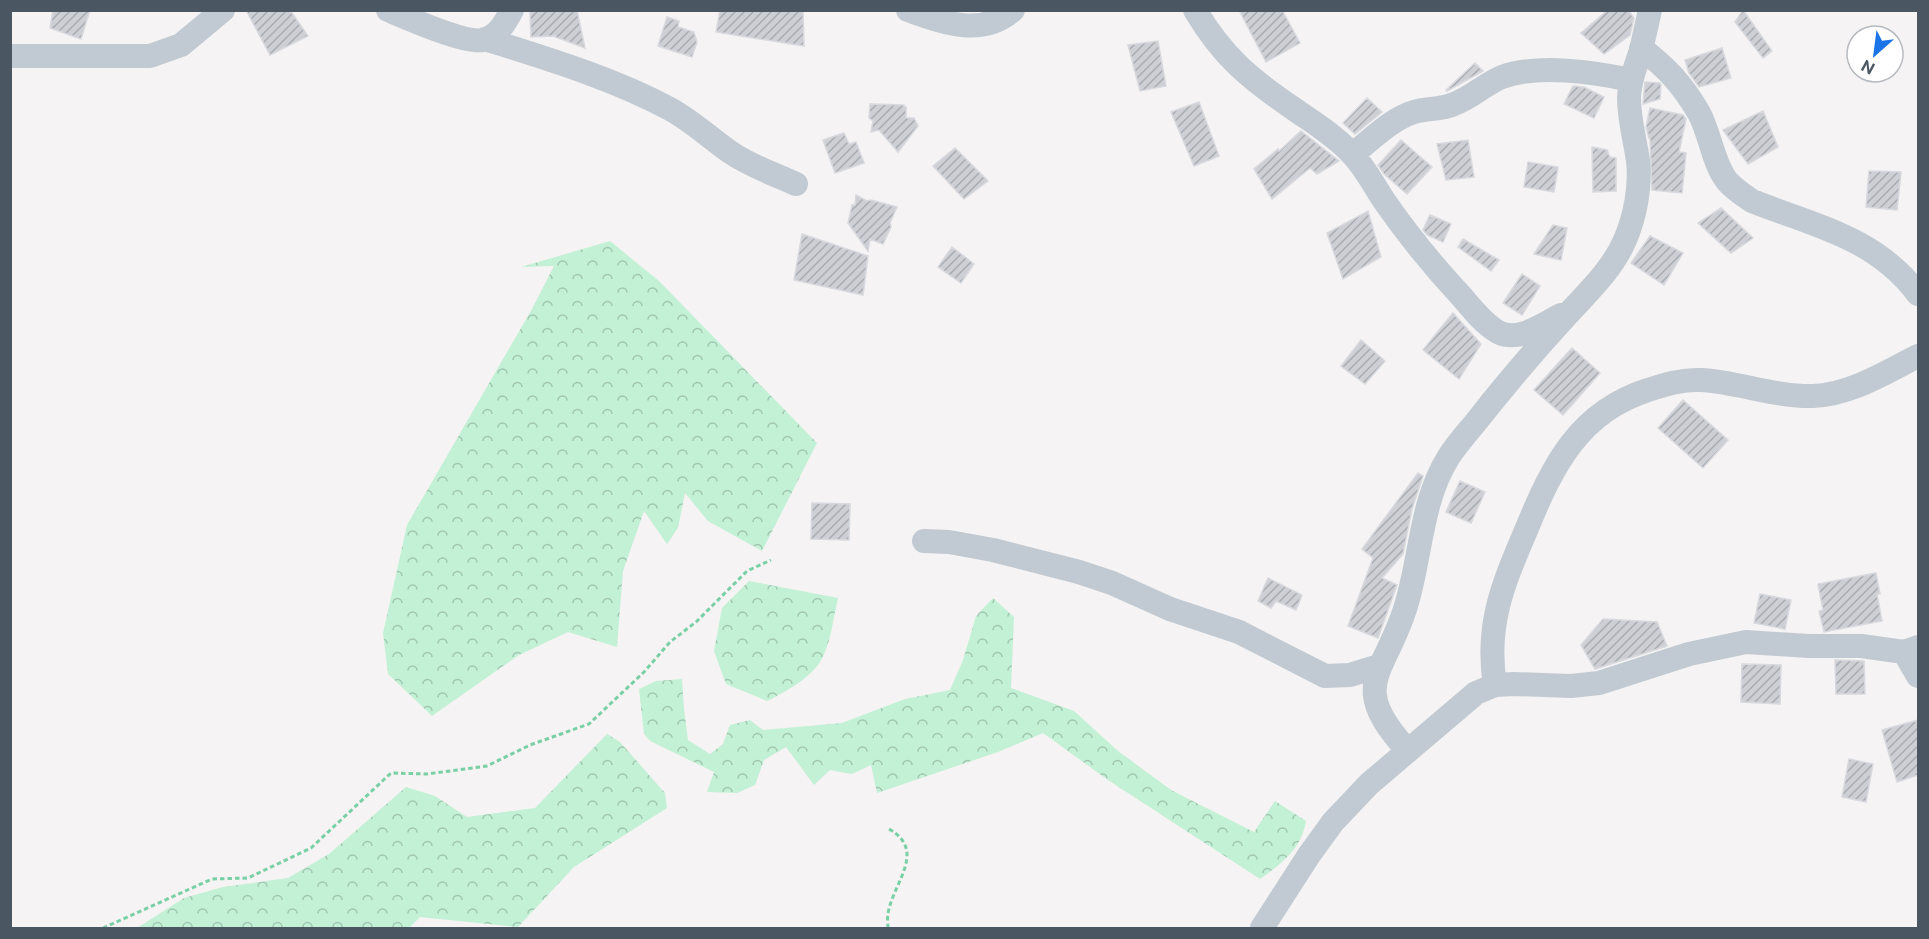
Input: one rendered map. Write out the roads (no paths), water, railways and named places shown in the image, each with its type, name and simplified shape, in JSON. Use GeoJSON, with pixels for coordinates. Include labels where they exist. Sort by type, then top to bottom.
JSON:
{"type":"FeatureCollection","features":[{"type":"Feature","properties":{"kind":"street"},"geometry":{"type":"LineString","coordinates":[[10,56],[150,56],[181,45],[223,10]]}},
{"type":"Feature","properties":{"kind":"street"},"geometry":{"type":"LineString","coordinates":[[388,10],[460,37],[475,40],[494,35],[504,26],[512,10]]}},
{"type":"Feature","properties":{"kind":"street"},"geometry":{"type":"LineString","coordinates":[[908,10],[963,27],[987,24],[1013,10]]}},
{"type":"Feature","properties":{"kind":"street"},"geometry":{"type":"LineString","coordinates":[[1195,10],[1220,48],[1238,68],[1276,97],[1326,129],[1353,154],[1386,204],[1439,272],[1479,316],[1497,331],[1507,335],[1516,335],[1573,308]]}},
{"type":"Feature","properties":{"kind":"street"},"geometry":{"type":"LineString","coordinates":[[1407,751],[1380,715],[1375,702],[1375,682],[1379,666],[1394,640],[1403,615],[1438,477],[1449,457],[1503,387],[1593,288],[1611,265],[1625,241],[1631,222],[1639,171],[1630,123],[1630,80],[1650,10]]}},
{"type":"Feature","properties":{"kind":"street"},"geometry":{"type":"LineString","coordinates":[[485,39],[587,72],[651,100],[688,120],[731,153],[796,184]]}},
{"type":"Feature","properties":{"kind":"street"},"geometry":{"type":"LineString","coordinates":[[1641,48],[1666,67],[1679,82],[1709,135],[1726,180],[1738,192],[1752,201],[1852,239],[1880,255],[1918,294]]}},
{"type":"Feature","properties":{"kind":"street"},"geometry":{"type":"LineString","coordinates":[[1353,154],[1400,118],[1414,112],[1440,110],[1454,105],[1492,81],[1506,76],[1527,71],[1589,72],[1630,80]]}},
{"type":"Feature","properties":{"kind":"street"},"geometry":{"type":"LineString","coordinates":[[1495,685],[1492,669],[1494,616],[1506,578],[1548,480],[1581,432],[1600,412],[1633,395],[1670,383],[1700,380],[1797,396],[1815,396],[1854,387],[1918,356]]}},
{"type":"Feature","properties":{"kind":"street"},"geometry":{"type":"LineString","coordinates":[[924,541],[949,542],[993,550],[1112,583],[1170,609],[1239,633],[1325,676],[1363,673],[1379,666]]}},
{"type":"Feature","properties":{"kind":"street"},"geometry":{"type":"LineString","coordinates":[[1262,928],[1333,822],[1370,784],[1407,751],[1476,693],[1495,685],[1571,686],[1599,683],[1689,654],[1746,642],[1911,649],[1918,676]]}}]}
